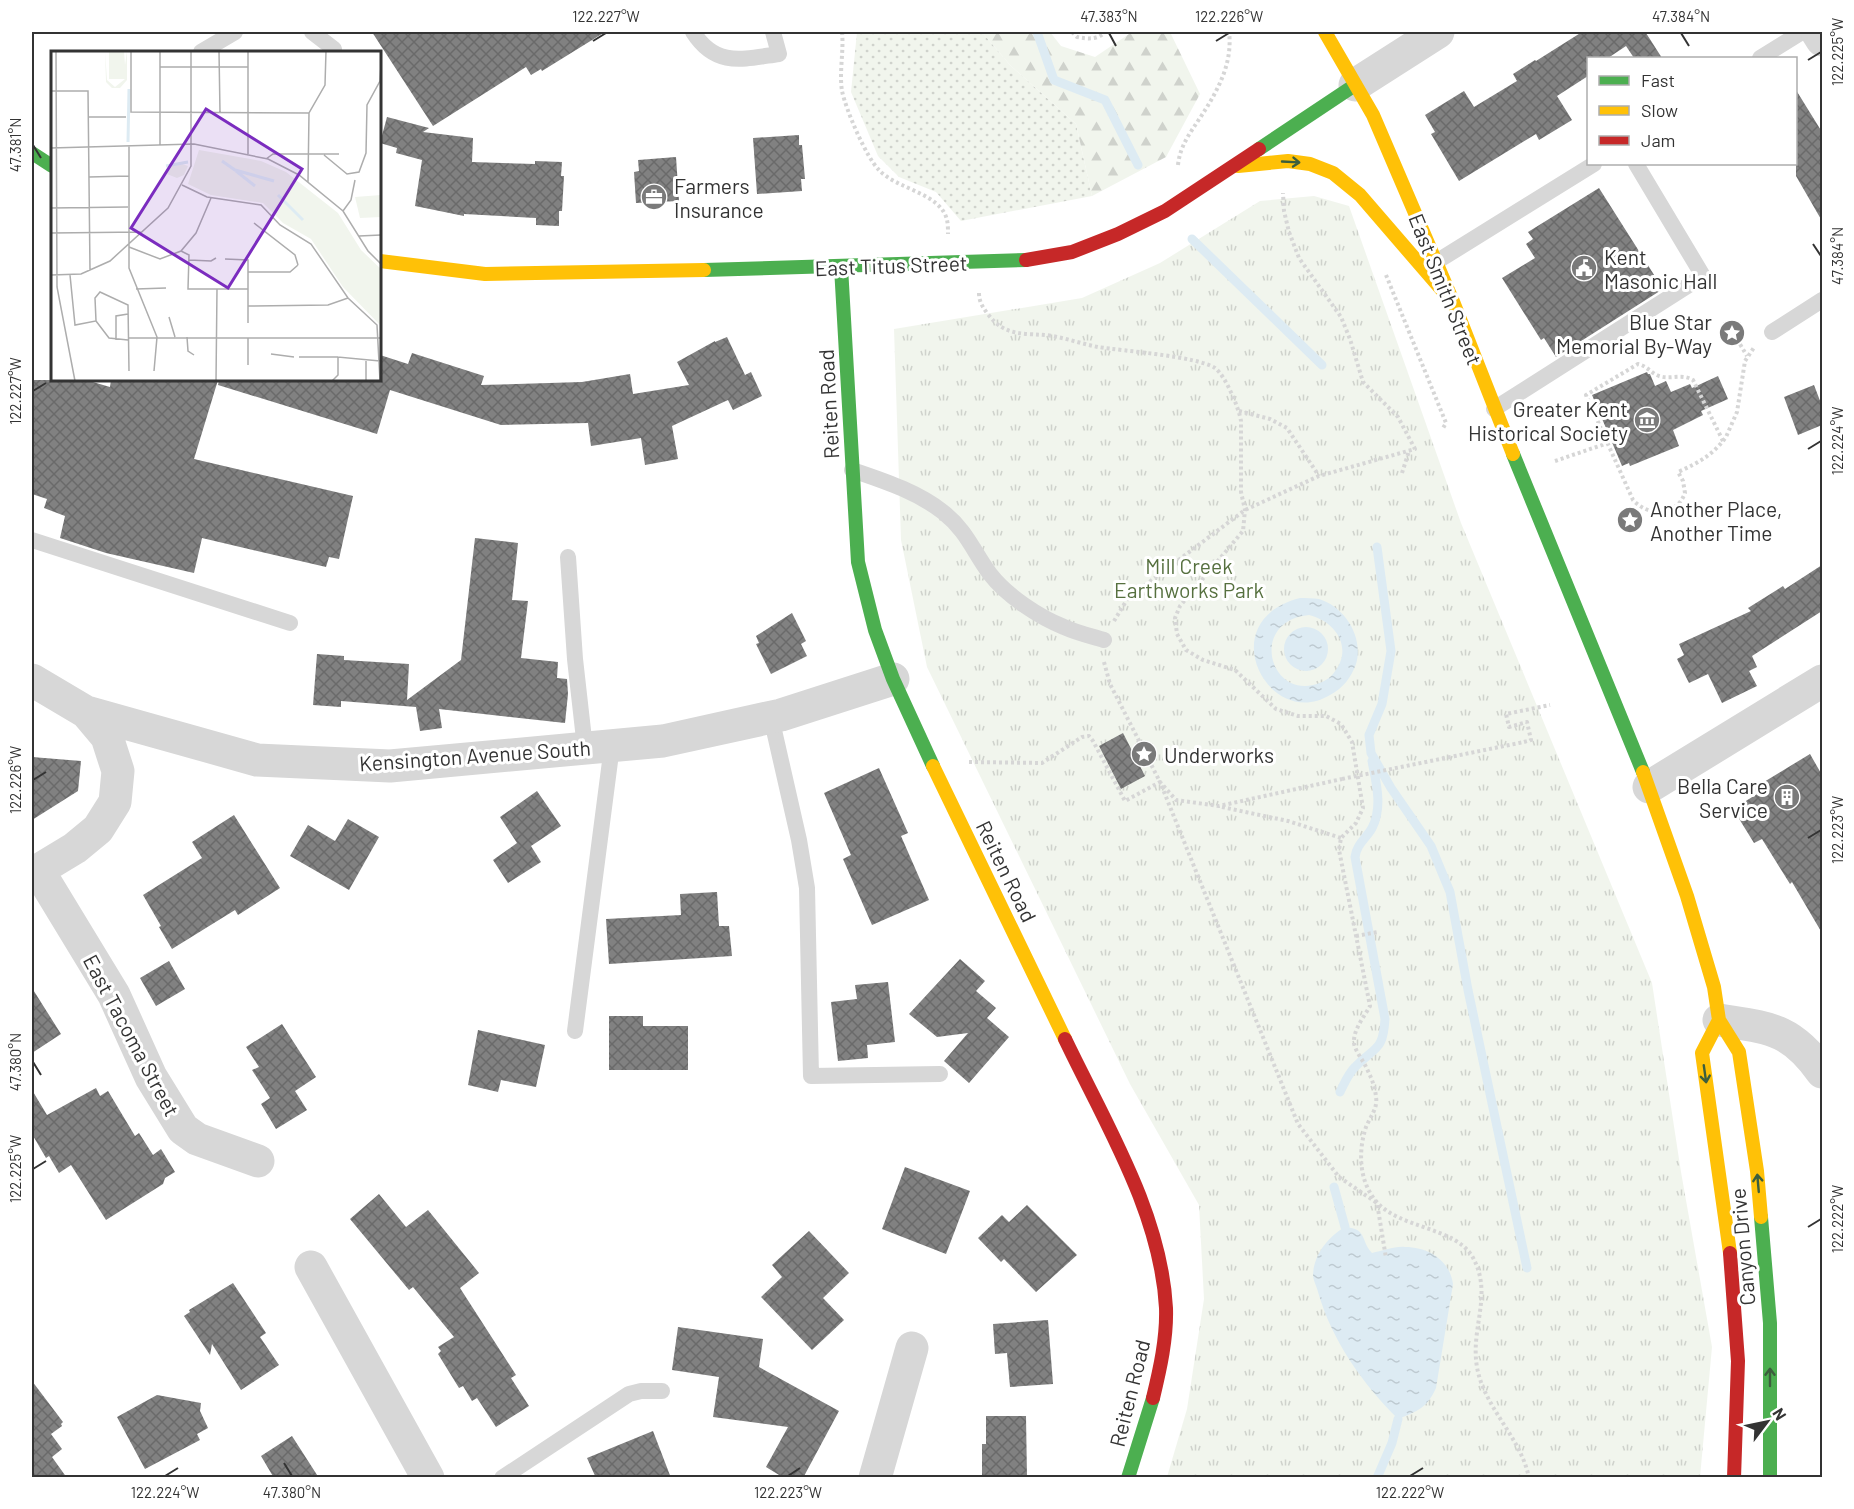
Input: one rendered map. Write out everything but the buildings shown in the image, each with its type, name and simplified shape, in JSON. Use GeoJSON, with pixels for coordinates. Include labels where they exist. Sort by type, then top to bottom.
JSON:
{"type":"FeatureCollection","features":[{"type":"Feature","properties":{"kind":"street","name":"East Smith Street"},"geometry":{"type":"LineString","coordinates":[[1325,32],[1373,115],[1454,304],[1494,409],[1649,787]]}},
{"type":"Feature","properties":{"kind":"street"},"geometry":{"type":"LineString","coordinates":[[1355,85],[1438,32]]}},
{"type":"Feature","properties":{"kind":"street"},"geometry":{"type":"LineString","coordinates":[[1817,32],[1822,40]]}},
{"type":"Feature","properties":{"kind":"street","name":"East Titus Street"},"geometry":{"type":"LineString","coordinates":[[381,261],[485,274],[976,262],[1025,260],[1072,252],[1127,230],[1165,211],[1355,85]]}},
{"type":"Feature","properties":{"kind":"street"},"geometry":{"type":"LineString","coordinates":[[1233,166],[1288,161],[1310,164],[1333,173],[1360,195],[1454,304]]}},
{"type":"Feature","properties":{"kind":"street","name":"Reiten Road"},"geometry":{"type":"LineString","coordinates":[[841,267],[858,562],[875,630],[893,679],[930,760],[1142,1198],[1154,1239],[1165,1290],[1165,1334],[1159,1372],[1128,1478]]}},
{"type":"Feature","properties":{"kind":"street","name":"Kensington Avenue South"},"geometry":{"type":"LineString","coordinates":[[86,712],[257,760],[390,766],[663,741],[771,717],[893,679]]}},
{"type":"Feature","properties":{"kind":"street"},"geometry":{"type":"LineString","coordinates":[[32,680],[86,712],[107,737],[118,771],[115,802],[98,829],[75,848],[35,872]]}},
{"type":"Feature","properties":{"kind":"street"},"geometry":{"type":"LineString","coordinates":[[1649,787],[1822,681]]}},
{"type":"Feature","properties":{"kind":"street","name":"Canyon Drive"},"geometry":{"type":"LineString","coordinates":[[1649,787],[1688,896],[1714,987],[1719,1020],[1739,1052],[1757,1172],[1770,1323],[1770,1478]]}},
{"type":"Feature","properties":{"kind":"street","name":"East Tacoma Street"},"geometry":{"type":"LineString","coordinates":[[35,872],[114,995],[151,1077],[183,1129],[197,1139],[258,1161]]}},
{"type":"Feature","properties":{"kind":"street"},"geometry":{"type":"LineString","coordinates":[[1719,1020],[1780,1032],[1800,1045],[1822,1072]]}},
{"type":"Feature","properties":{"kind":"street","name":"Canyon Drive"},"geometry":{"type":"LineString","coordinates":[[1719,1020],[1702,1053],[1729,1241],[1737,1340],[1734,1478]]}},
{"type":"Feature","properties":{"kind":"street"},"geometry":{"type":"LineString","coordinates":[[311,1267],[428,1478]]}},
{"type":"Feature","properties":{"kind":"street"},"geometry":{"type":"LineString","coordinates":[[875,1478],[912,1348]]}},
{"type":"Feature","properties":{"kind":"lane"},"geometry":{"type":"LineString","coordinates":[[203,51],[235,32]]}},
{"type":"Feature","properties":{"kind":"lane"},"geometry":{"type":"LineString","coordinates":[[312,32],[334,49]]}},
{"type":"Feature","properties":{"kind":"lane"},"geometry":{"type":"LineString","coordinates":[[693,32],[714,55],[736,60],[779,54],[772,32]]}},
{"type":"Feature","properties":{"kind":"lane"},"geometry":{"type":"LineString","coordinates":[[1762,57],[1802,32]]}},
{"type":"Feature","properties":{"kind":"lane"},"geometry":{"type":"LineString","coordinates":[[1436,262],[1592,165]]}},
{"type":"Feature","properties":{"kind":"lane"},"geometry":{"type":"LineString","coordinates":[[1494,409],[1703,276],[1637,165]]}},
{"type":"Feature","properties":{"kind":"lane"},"geometry":{"type":"LineString","coordinates":[[1772,332],[1822,300]]}},
{"type":"Feature","properties":{"kind":"lane"},"geometry":{"type":"LineString","coordinates":[[852,470],[909,490],[943,512],[965,534],[991,575],[1010,593],[1064,627],[1104,640]]}},
{"type":"Feature","properties":{"kind":"lane"},"geometry":{"type":"LineString","coordinates":[[32,540],[290,623]]}},
{"type":"Feature","properties":{"kind":"lane"},"geometry":{"type":"LineString","coordinates":[[568,557],[575,659],[598,747],[575,1031]]}},
{"type":"Feature","properties":{"kind":"lane"},"geometry":{"type":"LineString","coordinates":[[771,717],[799,840],[807,888],[811,1076],[940,1074]]}},
{"type":"Feature","properties":{"kind":"lane"},"geometry":{"type":"LineString","coordinates":[[502,1478],[629,1394],[662,1390]]}},
{"type":"Feature","properties":{"kind":"path"},"geometry":{"type":"LineString","coordinates":[[842,32],[842,91],[855,128],[877,169],[889,179],[930,199],[943,212],[947,220],[951,262]]}},
{"type":"Feature","properties":{"kind":"path"},"geometry":{"type":"LineString","coordinates":[[1072,32],[1077,37],[1088,39],[1100,37],[1105,32]]}},
{"type":"Feature","properties":{"kind":"path"},"geometry":{"type":"LineString","coordinates":[[1189,196],[1178,169],[1181,148],[1210,102],[1229,63],[1229,32]]}},
{"type":"Feature","properties":{"kind":"path"},"geometry":{"type":"LineString","coordinates":[[1283,190],[1284,211],[1299,258],[1341,317],[1363,382],[1398,417],[1416,449],[1319,476],[1245,510],[1128,598],[1104,640],[1104,662],[1110,684],[1160,782],[1298,1124],[1339,1177],[1396,1217],[1455,1240],[1470,1254],[1480,1273],[1483,1301],[1474,1342],[1477,1368],[1487,1398],[1522,1457],[1528,1478]]}},
{"type":"Feature","properties":{"kind":"path"},"geometry":{"type":"LineString","coordinates":[[976,262],[981,305],[993,321],[1005,330],[1018,334],[1053,336],[1096,346],[1199,362],[1216,369],[1239,411],[1241,421],[1240,492],[1245,510],[1243,531],[1180,606],[1175,618],[1177,634],[1186,650],[1203,660],[1235,670],[1276,709],[1298,716],[1326,716],[1341,724],[1352,742],[1363,808],[1356,823],[1341,838],[1339,850],[1370,1006],[1356,1031],[1354,1044],[1375,1086],[1377,1103],[1366,1128],[1360,1160],[1365,1188],[1377,1203],[1386,1258]]}},
{"type":"Feature","properties":{"kind":"path"},"geometry":{"type":"LineString","coordinates":[[1385,274],[1446,423],[1442,430]]}},
{"type":"Feature","properties":{"kind":"path"},"geometry":{"type":"LineString","coordinates":[[1723,441],[1693,380],[1685,376],[1661,377],[1638,364],[1586,395],[1633,500],[1648,512],[1656,514],[1683,500],[1684,486],[1678,472],[1707,458],[1723,441],[1737,412],[1743,372],[1748,357],[1756,345],[1772,332]]}},
{"type":"Feature","properties":{"kind":"path"},"geometry":{"type":"LineString","coordinates":[[1734,334],[1748,357]]}},
{"type":"Feature","properties":{"kind":"path"},"geometry":{"type":"LineString","coordinates":[[1239,411],[1270,419],[1287,428],[1319,476]]}},
{"type":"Feature","properties":{"kind":"path"},"geometry":{"type":"LineString","coordinates":[[1555,461],[1608,443]]}},
{"type":"Feature","properties":{"kind":"path"},"geometry":{"type":"LineString","coordinates":[[1402,473],[1409,451]]}},
{"type":"Feature","properties":{"kind":"path"},"geometry":{"type":"LineString","coordinates":[[1219,806],[1531,740],[1527,722],[1509,727],[1506,714],[1550,705]]}},
{"type":"Feature","properties":{"kind":"path"},"geometry":{"type":"LineString","coordinates":[[969,762],[1042,763],[1082,737],[1089,736],[1094,741],[1125,801],[1160,782]]}},
{"type":"Feature","properties":{"kind":"path"},"geometry":{"type":"LineString","coordinates":[[1160,782],[1176,800],[1219,806],[1288,821],[1341,838]]}},
{"type":"Feature","properties":{"kind":"path"},"geometry":{"type":"LineString","coordinates":[[1356,936],[1378,932]]}},
{"type":"Feature","properties":{"kind":"green space"},"geometry":{"type":"Polygon","coordinates":[[[857,32],[982,32],[1010,65],[1076,124],[1092,196],[961,221],[936,192],[899,177],[878,156],[851,92],[857,32]]]}},
{"type":"Feature","properties":{"kind":"green space"},"geometry":{"type":"Polygon","coordinates":[[[982,32],[1050,32],[1061,46],[1095,57],[1132,32],[1170,32],[1200,94],[1166,157],[1092,196],[1076,124],[1010,65],[982,32]]]}},
{"type":"Feature","properties":{"kind":"green space","name":"Mill Creek Earthworks Park"},"geometry":{"type":"Polygon","coordinates":[[[1314,196],[1349,206],[1461,523],[1652,983],[1681,1172],[1712,1347],[1700,1477],[1167,1477],[1187,1409],[1204,1299],[1199,1205],[1130,1084],[927,667],[901,540],[894,329],[1082,298],[1160,263],[1260,201],[1314,196]]]}},
{"type":"Feature","properties":{"kind":"water"},"geometry":{"type":"Polygon","coordinates":[[[1300,598],[1314,598],[1328,603],[1344,616],[1355,634],[1358,654],[1352,674],[1339,689],[1330,695],[1308,702],[1287,699],[1270,687],[1258,669],[1254,649],[1258,628],[1273,610],[1300,598]],[[1309,615],[1290,620],[1278,630],[1272,642],[1272,656],[1276,669],[1285,679],[1297,685],[1313,685],[1324,681],[1339,665],[1342,646],[1339,638],[1328,624],[1309,615]]]}},
{"type":"Feature","properties":{"kind":"water"},"geometry":{"type":"Polygon","coordinates":[[[1306,627],[1322,633],[1328,649],[1322,665],[1306,671],[1290,665],[1284,649],[1290,633],[1306,627]]]}},
{"type":"Feature","properties":{"kind":"water"},"geometry":{"type":"Polygon","coordinates":[[[1345,1227],[1357,1230],[1372,1253],[1401,1247],[1422,1250],[1443,1262],[1451,1276],[1453,1284],[1436,1388],[1421,1408],[1398,1419],[1350,1361],[1331,1328],[1314,1279],[1314,1267],[1319,1253],[1333,1236],[1345,1227]]]}},
{"type":"Feature","properties":{"kind":"waterway"},"geometry":{"type":"LineString","coordinates":[[1037,32],[1054,80],[1105,100],[1138,165]]}},
{"type":"Feature","properties":{"kind":"waterway"},"geometry":{"type":"LineString","coordinates":[[1192,239],[1322,365]]}},
{"type":"Feature","properties":{"kind":"waterway"},"geometry":{"type":"LineString","coordinates":[[1377,547],[1391,651],[1382,704],[1369,735],[1371,753],[1391,788],[1431,846],[1450,892],[1468,990],[1527,1268]]}},
{"type":"Feature","properties":{"kind":"waterway"},"geometry":{"type":"LineString","coordinates":[[1340,1092],[1353,1070],[1377,1048],[1384,1030],[1385,1019],[1355,857],[1372,828],[1377,812],[1378,794],[1372,761]]}},
{"type":"Feature","properties":{"kind":"waterway"},"geometry":{"type":"LineString","coordinates":[[1334,1187],[1345,1227]]}},
{"type":"Feature","properties":{"kind":"waterway"},"geometry":{"type":"LineString","coordinates":[[1377,1478],[1392,1443],[1398,1419]]}},
{"type":"Feature","properties":{"kind":"traffic: fast"},"geometry":{"type":"LineString","coordinates":[[1259,149],[1355,85]]}},
{"type":"Feature","properties":{"kind":"traffic: fast"},"geometry":{"type":"LineString","coordinates":[[32,153],[51,165]]}},
{"type":"Feature","properties":{"kind":"traffic: fast"},"geometry":{"type":"LineString","coordinates":[[704,270],[1026,260]]}},
{"type":"Feature","properties":{"kind":"traffic: fast"},"geometry":{"type":"LineString","coordinates":[[841,267],[858,562],[875,630],[893,679],[933,766]]}},
{"type":"Feature","properties":{"kind":"traffic: fast"},"geometry":{"type":"LineString","coordinates":[[1513,454],[1643,772]]}},
{"type":"Feature","properties":{"kind":"traffic: fast"},"geometry":{"type":"LineString","coordinates":[[1761,1217],[1770,1323],[1770,1478]]}},
{"type":"Feature","properties":{"kind":"traffic: fast"},"geometry":{"type":"LineString","coordinates":[[1128,1478],[1153,1398]]}},
{"type":"Feature","properties":{"kind":"traffic: slow"},"geometry":{"type":"LineString","coordinates":[[1325,32],[1373,115],[1454,304],[1513,454]]}},
{"type":"Feature","properties":{"kind":"traffic: slow"},"geometry":{"type":"LineString","coordinates":[[1238,166],[1288,161],[1310,164],[1333,173],[1360,195],[1448,297]]}},
{"type":"Feature","properties":{"kind":"traffic: slow"},"geometry":{"type":"LineString","coordinates":[[381,261],[485,274],[704,270]]}},
{"type":"Feature","properties":{"kind":"traffic: slow"},"geometry":{"type":"LineString","coordinates":[[933,766],[1065,1039]]}},
{"type":"Feature","properties":{"kind":"traffic: slow"},"geometry":{"type":"LineString","coordinates":[[1643,772],[1687,896],[1714,987],[1719,1020],[1739,1052],[1757,1171],[1761,1217]]}},
{"type":"Feature","properties":{"kind":"traffic: slow"},"geometry":{"type":"LineString","coordinates":[[1719,1020],[1702,1053],[1730,1253]]}},
{"type":"Feature","properties":{"kind":"traffic: jam"},"geometry":{"type":"LineString","coordinates":[[1026,260],[1072,252],[1118,234],[1165,211],[1259,149]]}},
{"type":"Feature","properties":{"kind":"traffic: jam"},"geometry":{"type":"LineString","coordinates":[[1065,1039],[1129,1169],[1154,1238],[1162,1273],[1166,1319],[1163,1353],[1153,1398]]}},
{"type":"Feature","properties":{"kind":"traffic: jam"},"geometry":{"type":"LineString","coordinates":[[1730,1253],[1738,1361],[1734,1478]]}},
{"type":"Feature","properties":{"kind":"place","name":"Farmers Insurance"},"geometry":{"type":"Point","coordinates":[654,197]}},
{"type":"Feature","properties":{"kind":"place","name":"Kent Masonic Hall"},"geometry":{"type":"Point","coordinates":[1584,268]}},
{"type":"Feature","properties":{"kind":"place","name":"Blue Star Memorial By-Way"},"geometry":{"type":"Point","coordinates":[1732,333]}},
{"type":"Feature","properties":{"kind":"place","name":"Greater Kent Historical Society"},"geometry":{"type":"Point","coordinates":[1647,420]}},
{"type":"Feature","properties":{"kind":"place","name":"Another Place, Another Time"},"geometry":{"type":"Point","coordinates":[1630,520]}},
{"type":"Feature","properties":{"kind":"place","name":"Underworks"},"geometry":{"type":"Point","coordinates":[1144,754]}},
{"type":"Feature","properties":{"kind":"place","name":"Bella Care Service"},"geometry":{"type":"Point","coordinates":[1787,797]}}]}
